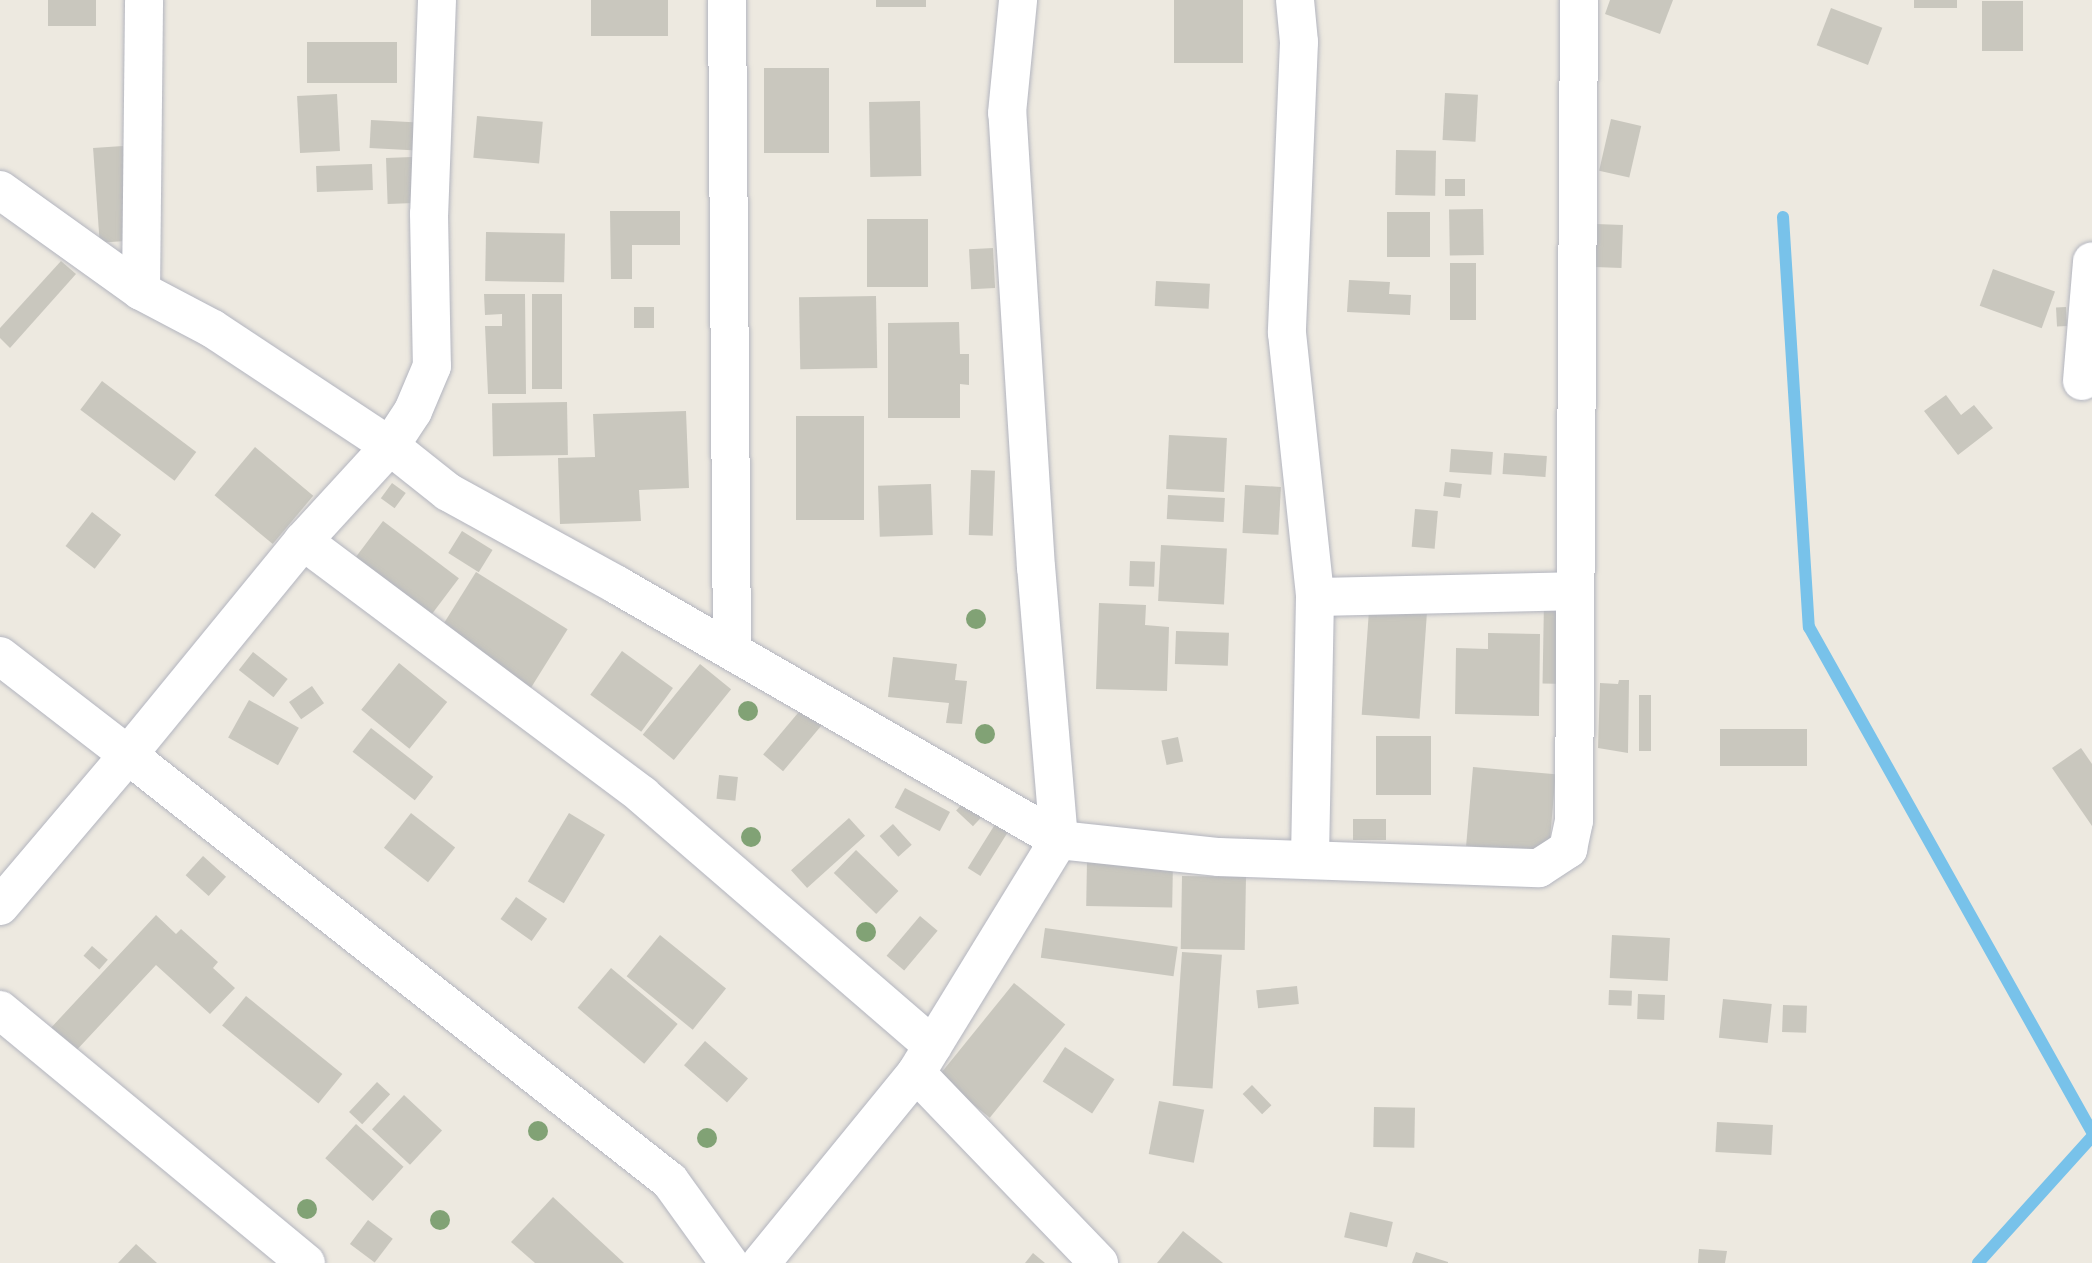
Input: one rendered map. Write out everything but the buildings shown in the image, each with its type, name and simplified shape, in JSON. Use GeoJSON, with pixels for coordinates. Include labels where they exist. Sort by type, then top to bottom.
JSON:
{"type":"FeatureCollection","features":[{"type":"Feature","properties":{"kind":"street"},"geometry":{"type":"LineString","coordinates":[[141,291],[144,0]]}},
{"type":"Feature","properties":{"kind":"street"},"geometry":{"type":"LineString","coordinates":[[0,906],[303,541],[390,446],[413,411],[432,366],[429,214],[437,0]]}},
{"type":"Feature","properties":{"kind":"street"},"geometry":{"type":"LineString","coordinates":[[727,0],[732,650]]}},
{"type":"Feature","properties":{"kind":"street"},"geometry":{"type":"LineString","coordinates":[[761,1263],[925,1059],[1059,840],[1036,568],[1007,113],[1018,0]]}},
{"type":"Feature","properties":{"kind":"street"},"geometry":{"type":"LineString","coordinates":[[1295,0],[1299,42],[1287,333],[1315,597],[1310,858]]}},
{"type":"Feature","properties":{"kind":"street"},"geometry":{"type":"LineString","coordinates":[[0,190],[141,291],[213,329],[390,446],[448,492],[732,650],[1059,840],[1219,857],[1310,858],[1539,868],[1568,849],[1574,821],[1579,0]]}},
{"type":"Feature","properties":{"kind":"street"},"geometry":{"type":"LineString","coordinates":[[2082,381],[2092,261]]}},
{"type":"Feature","properties":{"kind":"street"},"geometry":{"type":"LineString","coordinates":[[303,541],[642,795],[925,1059],[1099,1263]]}},
{"type":"Feature","properties":{"kind":"street"},"geometry":{"type":"LineString","coordinates":[[1315,597],[1575,591]]}},
{"type":"Feature","properties":{"kind":"street"},"geometry":{"type":"LineString","coordinates":[[0,656],[670,1181],[729,1263]]}},
{"type":"Feature","properties":{"kind":"street"},"geometry":{"type":"LineString","coordinates":[[0,1010],[306,1263]]}},
{"type":"Feature","properties":{"kind":"waterway"},"geometry":{"type":"LineString","coordinates":[[1783,217],[1809,627],[2092,1132]]}},
{"type":"Feature","properties":{"kind":"waterway"},"geometry":{"type":"LineString","coordinates":[[1978,1263],[2092,1137]]}}]}
